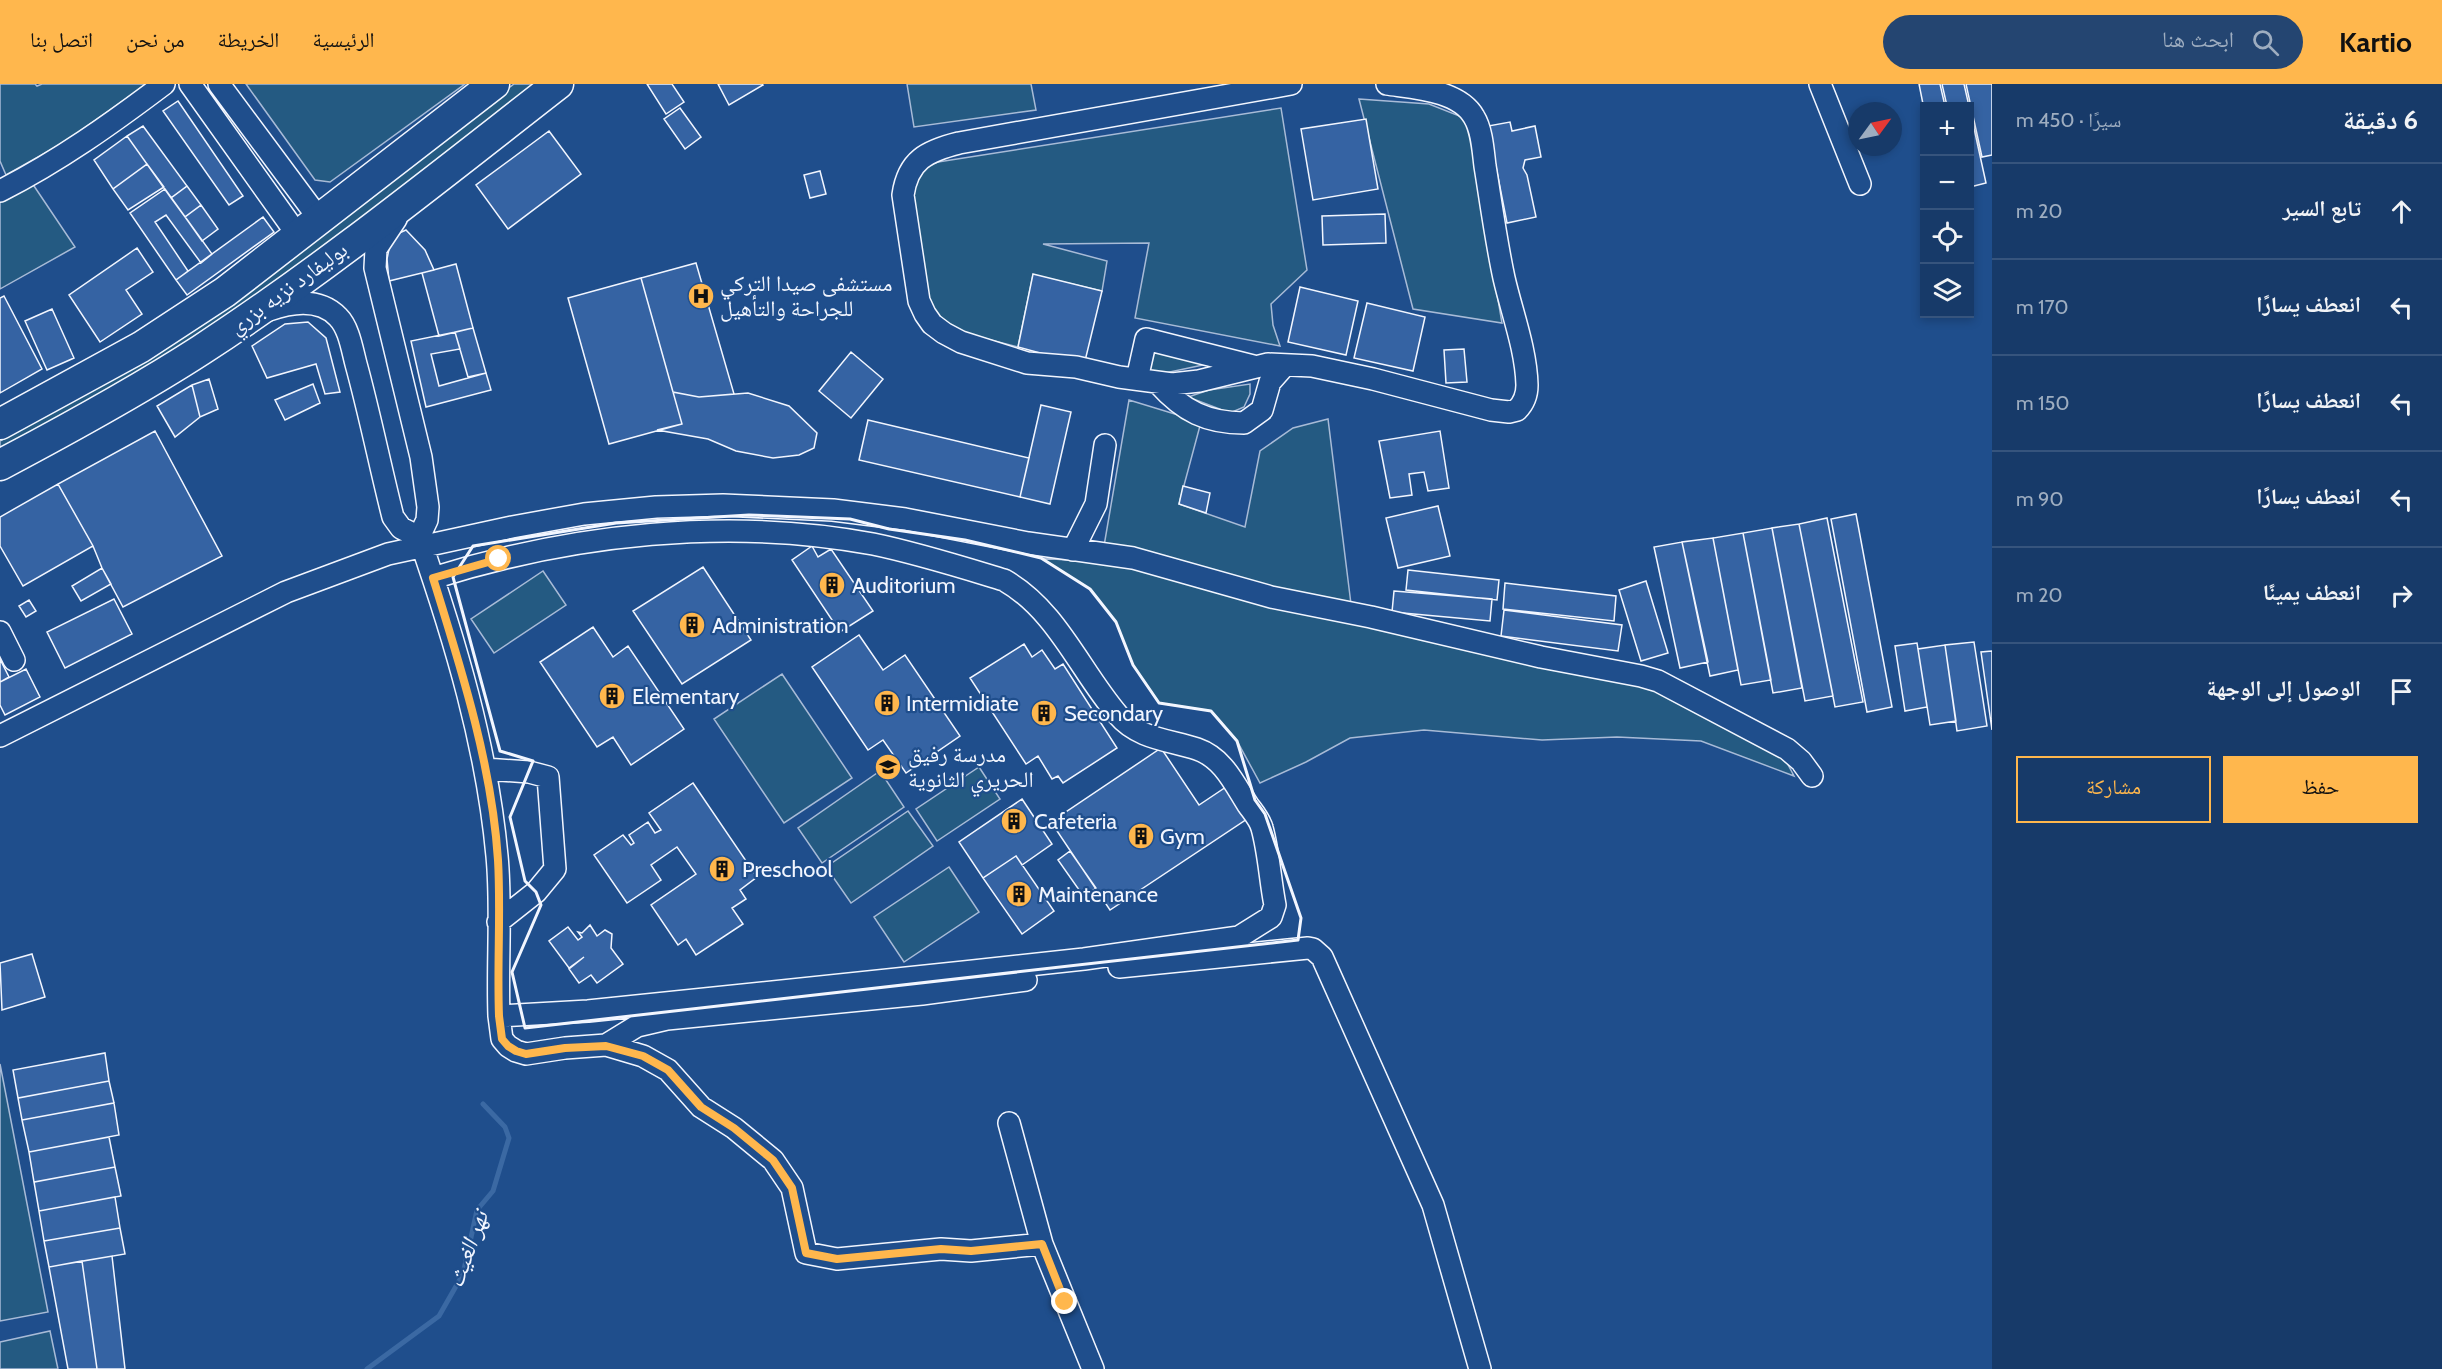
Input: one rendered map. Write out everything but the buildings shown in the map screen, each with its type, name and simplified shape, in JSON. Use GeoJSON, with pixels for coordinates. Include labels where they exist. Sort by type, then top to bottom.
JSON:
{"type":"FeatureCollection","features":[{"type":"Feature","properties":{"kind":"highway","name":"بوليفارد نزيه بزري"},"geometry":{"type":"LineString","coordinates":[[0,424],[141,347],[225,292],[494,84]]}},
{"type":"Feature","properties":{"kind":"highway","name":"بوليفارد نزيه بزري"},"geometry":{"type":"LineString","coordinates":[[0,465],[159,376],[294,287],[558,84]]}},
{"type":"Feature","properties":{"kind":"street"},"geometry":{"type":"LineString","coordinates":[[0,191],[35,174],[88,141],[164,84]]}},
{"type":"Feature","properties":{"kind":"street"},"geometry":{"type":"LineString","coordinates":[[190,84],[309,229]]}},
{"type":"Feature","properties":{"kind":"street"},"geometry":{"type":"LineString","coordinates":[[219,84],[309,229]]}},
{"type":"Feature","properties":{"kind":"street"},"geometry":{"type":"LineString","coordinates":[[1291,84],[959,142],[931,152],[911,168],[905,180],[903,195],[919,301],[925,314],[932,324],[961,342],[1027,363],[1076,367],[1159,384],[1199,381],[1256,367],[1312,366],[1500,412],[1517,410],[1522,404],[1527,386],[1474,117],[1456,100],[1387,84]]}},
{"type":"Feature","properties":{"kind":"street"},"geometry":{"type":"LineString","coordinates":[[1820,84],[1860,184]]}},
{"type":"Feature","properties":{"kind":"street"},"geometry":{"type":"LineString","coordinates":[[420,541],[427,520],[428,507],[421,457],[378,282],[374,255],[378,243],[392,223],[433,180]]}},
{"type":"Feature","properties":{"kind":"street"},"geometry":{"type":"LineString","coordinates":[[244,321],[277,307],[302,303],[323,306],[340,319],[350,342],[393,517],[401,528],[420,541],[459,662],[485,769],[498,859],[499,1016],[502,1039],[508,1046],[526,1054],[565,1048],[606,1046],[643,1056],[668,1070],[701,1107],[734,1128],[773,1160],[792,1188],[806,1253],[837,1259],[941,1249],[971,1251],[1042,1244]]}},
{"type":"Feature","properties":{"kind":"street"},"geometry":{"type":"LineString","coordinates":[[1137,379],[1146,339],[1256,367]]}},
{"type":"Feature","properties":{"kind":"street"},"geometry":{"type":"LineString","coordinates":[[1159,384],[1182,407],[1207,418],[1244,423],[1262,410],[1270,382],[1285,365]]}},
{"type":"Feature","properties":{"kind":"street"},"geometry":{"type":"LineString","coordinates":[[1072,550],[1096,504],[1105,445]]}},
{"type":"Feature","properties":{"kind":"street"},"geometry":{"type":"LineString","coordinates":[[0,736],[286,592],[420,541],[584,514],[656,507],[723,505],[833,510],[895,518],[1072,550],[1133,558],[1283,599],[1394,622],[1541,657],[1649,677],[1787,749],[1801,761],[1812,776]]}},
{"type":"Feature","properties":{"kind":"street"},"geometry":{"type":"LineString","coordinates":[[433,578],[518,555],[600,540],[742,532],[823,537],[874,544],[1004,580],[1023,591],[1034,602],[1120,718],[1147,736],[1199,750],[1215,759],[1226,769],[1262,826],[1275,905],[1271,917],[1239,937],[1096,957],[588,1011],[499,1016]]}},
{"type":"Feature","properties":{"kind":"street"},"geometry":{"type":"LineString","coordinates":[[0,632],[14,660]]}},
{"type":"Feature","properties":{"kind":"street"},"geometry":{"type":"LineString","coordinates":[[485,769],[529,772],[548,777],[555,857],[555,868],[536,892],[498,922]]}},
{"type":"Feature","properties":{"kind":"street"},"geometry":{"type":"LineString","coordinates":[[606,1046],[637,1026],[688,1016],[922,994],[1114,968],[1313,949],[1322,957],[1433,1205],[1480,1369]]}},
{"type":"Feature","properties":{"kind":"street"},"geometry":{"type":"LineString","coordinates":[[1009,1123],[1042,1244],[1093,1369]]}},
{"type":"Feature","properties":{"kind":"shaded area"},"geometry":{"type":"Polygon","coordinates":[[[0,84],[35,84],[37,86],[42,84],[147,84],[63,143],[6,175],[0,161],[0,84]]]}},
{"type":"Feature","properties":{"kind":"shaded area"},"geometry":{"type":"Polygon","coordinates":[[[246,84],[465,84],[330,182],[315,180],[246,84]]]}},
{"type":"Feature","properties":{"kind":"shaded area"},"geometry":{"type":"Polygon","coordinates":[[[514,84],[537,84],[257,298],[218,325],[0,453],[0,441],[72,400],[386,181],[514,84]]]}},
{"type":"Feature","properties":{"kind":"shaded area"},"geometry":{"type":"Polygon","coordinates":[[[907,84],[1031,84],[1036,110],[914,127],[907,84]]]}},
{"type":"Feature","properties":{"kind":"shaded area"},"geometry":{"type":"Polygon","coordinates":[[[1359,99],[1429,104],[1462,117],[1469,128],[1502,323],[1413,309],[1359,99]]]}},
{"type":"Feature","properties":{"kind":"shaded area"},"geometry":{"type":"Polygon","coordinates":[[[1281,108],[1307,270],[1271,304],[1273,325],[1280,346],[1135,318],[1149,243],[1043,244],[1107,261],[1102,291],[1033,275],[1018,347],[952,330],[926,302],[910,194],[920,168],[938,162],[1281,108]]]}},
{"type":"Feature","properties":{"kind":"shaded area"},"geometry":{"type":"Polygon","coordinates":[[[32,183],[75,247],[0,289],[0,199],[32,183]]]}},
{"type":"Feature","properties":{"kind":"shaded area"},"geometry":{"type":"Polygon","coordinates":[[[1151,350],[1217,362],[1151,376],[1149,375],[1151,350]]]}},
{"type":"Feature","properties":{"kind":"shaded area"},"geometry":{"type":"Polygon","coordinates":[[[1250,384],[1250,394],[1244,407],[1230,413],[1188,397],[1209,390],[1250,384]]]}},
{"type":"Feature","properties":{"kind":"shaded area"},"geometry":{"type":"Polygon","coordinates":[[[1129,400],[1201,422],[1179,504],[1245,527],[1260,451],[1293,428],[1328,419],[1351,604],[1259,590],[1104,546],[1129,400]]]}},
{"type":"Feature","properties":{"kind":"shaded area"},"geometry":{"type":"Polygon","coordinates":[[[1041,558],[1129,565],[1650,685],[1784,757],[1794,776],[1701,741],[1617,737],[1542,740],[1424,730],[1350,738],[1260,783],[1237,741],[1211,711],[1159,703],[1133,665],[1116,622],[1090,589],[1041,558]]]}},
{"type":"Feature","properties":{"kind":"shaded area"},"geometry":{"type":"Polygon","coordinates":[[[543,571],[566,605],[494,653],[471,619],[543,571]]]}},
{"type":"Feature","properties":{"kind":"shaded area"},"geometry":{"type":"Polygon","coordinates":[[[782,674],[852,778],[784,823],[714,719],[782,674]]]}},
{"type":"Feature","properties":{"kind":"shaded area"},"geometry":{"type":"Polygon","coordinates":[[[979,767],[1000,799],[937,841],[916,809],[979,767]]]}},
{"type":"Feature","properties":{"kind":"shaded area"},"geometry":{"type":"Polygon","coordinates":[[[880,771],[904,807],[822,863],[798,828],[880,771]]]}},
{"type":"Feature","properties":{"kind":"shaded area"},"geometry":{"type":"Polygon","coordinates":[[[908,811],[933,846],[851,903],[826,867],[908,811]]]}},
{"type":"Feature","properties":{"kind":"shaded area"},"geometry":{"type":"Polygon","coordinates":[[[949,867],[979,912],[904,962],[874,917],[949,867]]]}},
{"type":"Feature","properties":{"kind":"shaded area"},"geometry":{"type":"Polygon","coordinates":[[[0,1064],[48,1312],[0,1321],[0,1064]]]}},
{"type":"Feature","properties":{"kind":"shaded area"},"geometry":{"type":"Polygon","coordinates":[[[50,1331],[58,1369],[0,1369],[0,1342],[50,1331]]]}},
{"type":"Feature","properties":{"kind":"waterway","name":"نهر الغيث"},"geometry":{"type":"LineString","coordinates":[[367,1369],[439,1316],[463,1274],[477,1210],[493,1191],[509,1138],[505,1127],[483,1104]]}},
{"type":"Feature","properties":{"kind":"wall"},"geometry":{"type":"LineString","coordinates":[[749,515],[850,519],[889,529],[965,540],[1041,558],[1090,589],[1116,622],[1133,665],[1159,703],[1211,711],[1237,741],[1255,800],[1265,814],[1301,918],[1298,940],[525,1028],[512,972],[541,905],[536,892],[525,881],[510,817],[533,761],[500,751],[453,577],[473,546],[616,523],[749,515]]}},
{"type":"Feature","properties":{"kind":"place","name":"مستشفى صيدا التركي للجراحة والتأهيل"},"geometry":{"type":"Point","coordinates":[701,296]}},
{"type":"Feature","properties":{"kind":"place","name":"Auditorium"},"geometry":{"type":"Point","coordinates":[832,585]}},
{"type":"Feature","properties":{"kind":"place","name":"Administration"},"geometry":{"type":"Point","coordinates":[692,625]}},
{"type":"Feature","properties":{"kind":"place","name":"Elementary"},"geometry":{"type":"Point","coordinates":[612,696]}},
{"type":"Feature","properties":{"kind":"place","name":"Intermidiate"},"geometry":{"type":"Point","coordinates":[887,703]}},
{"type":"Feature","properties":{"kind":"place","name":"Secondary"},"geometry":{"type":"Point","coordinates":[1044,713]}},
{"type":"Feature","properties":{"kind":"place","name":"مدرسة رفيق الحريري الثانوية"},"geometry":{"type":"Point","coordinates":[888,767]}},
{"type":"Feature","properties":{"kind":"place","name":"Cafeteria"},"geometry":{"type":"Point","coordinates":[1014,821]}},
{"type":"Feature","properties":{"kind":"place","name":"Gym"},"geometry":{"type":"Point","coordinates":[1141,836]}},
{"type":"Feature","properties":{"kind":"place","name":"Preschool"},"geometry":{"type":"Point","coordinates":[722,869]}},
{"type":"Feature","properties":{"kind":"place","name":"Maintenance"},"geometry":{"type":"Point","coordinates":[1019,894]}},
{"type":"Feature","properties":{"kind":"route"},"geometry":{"type":"LineString","coordinates":[[499,559],[433,578],[459,662],[485,769],[493,819],[498,859],[497,957],[502,1039],[508,1046],[526,1054],[565,1048],[606,1046],[625,1049],[668,1070],[701,1107],[734,1128],[773,1160],[792,1188],[806,1253],[837,1259],[941,1249],[971,1251],[1042,1244],[1065,1302]]}}]}
